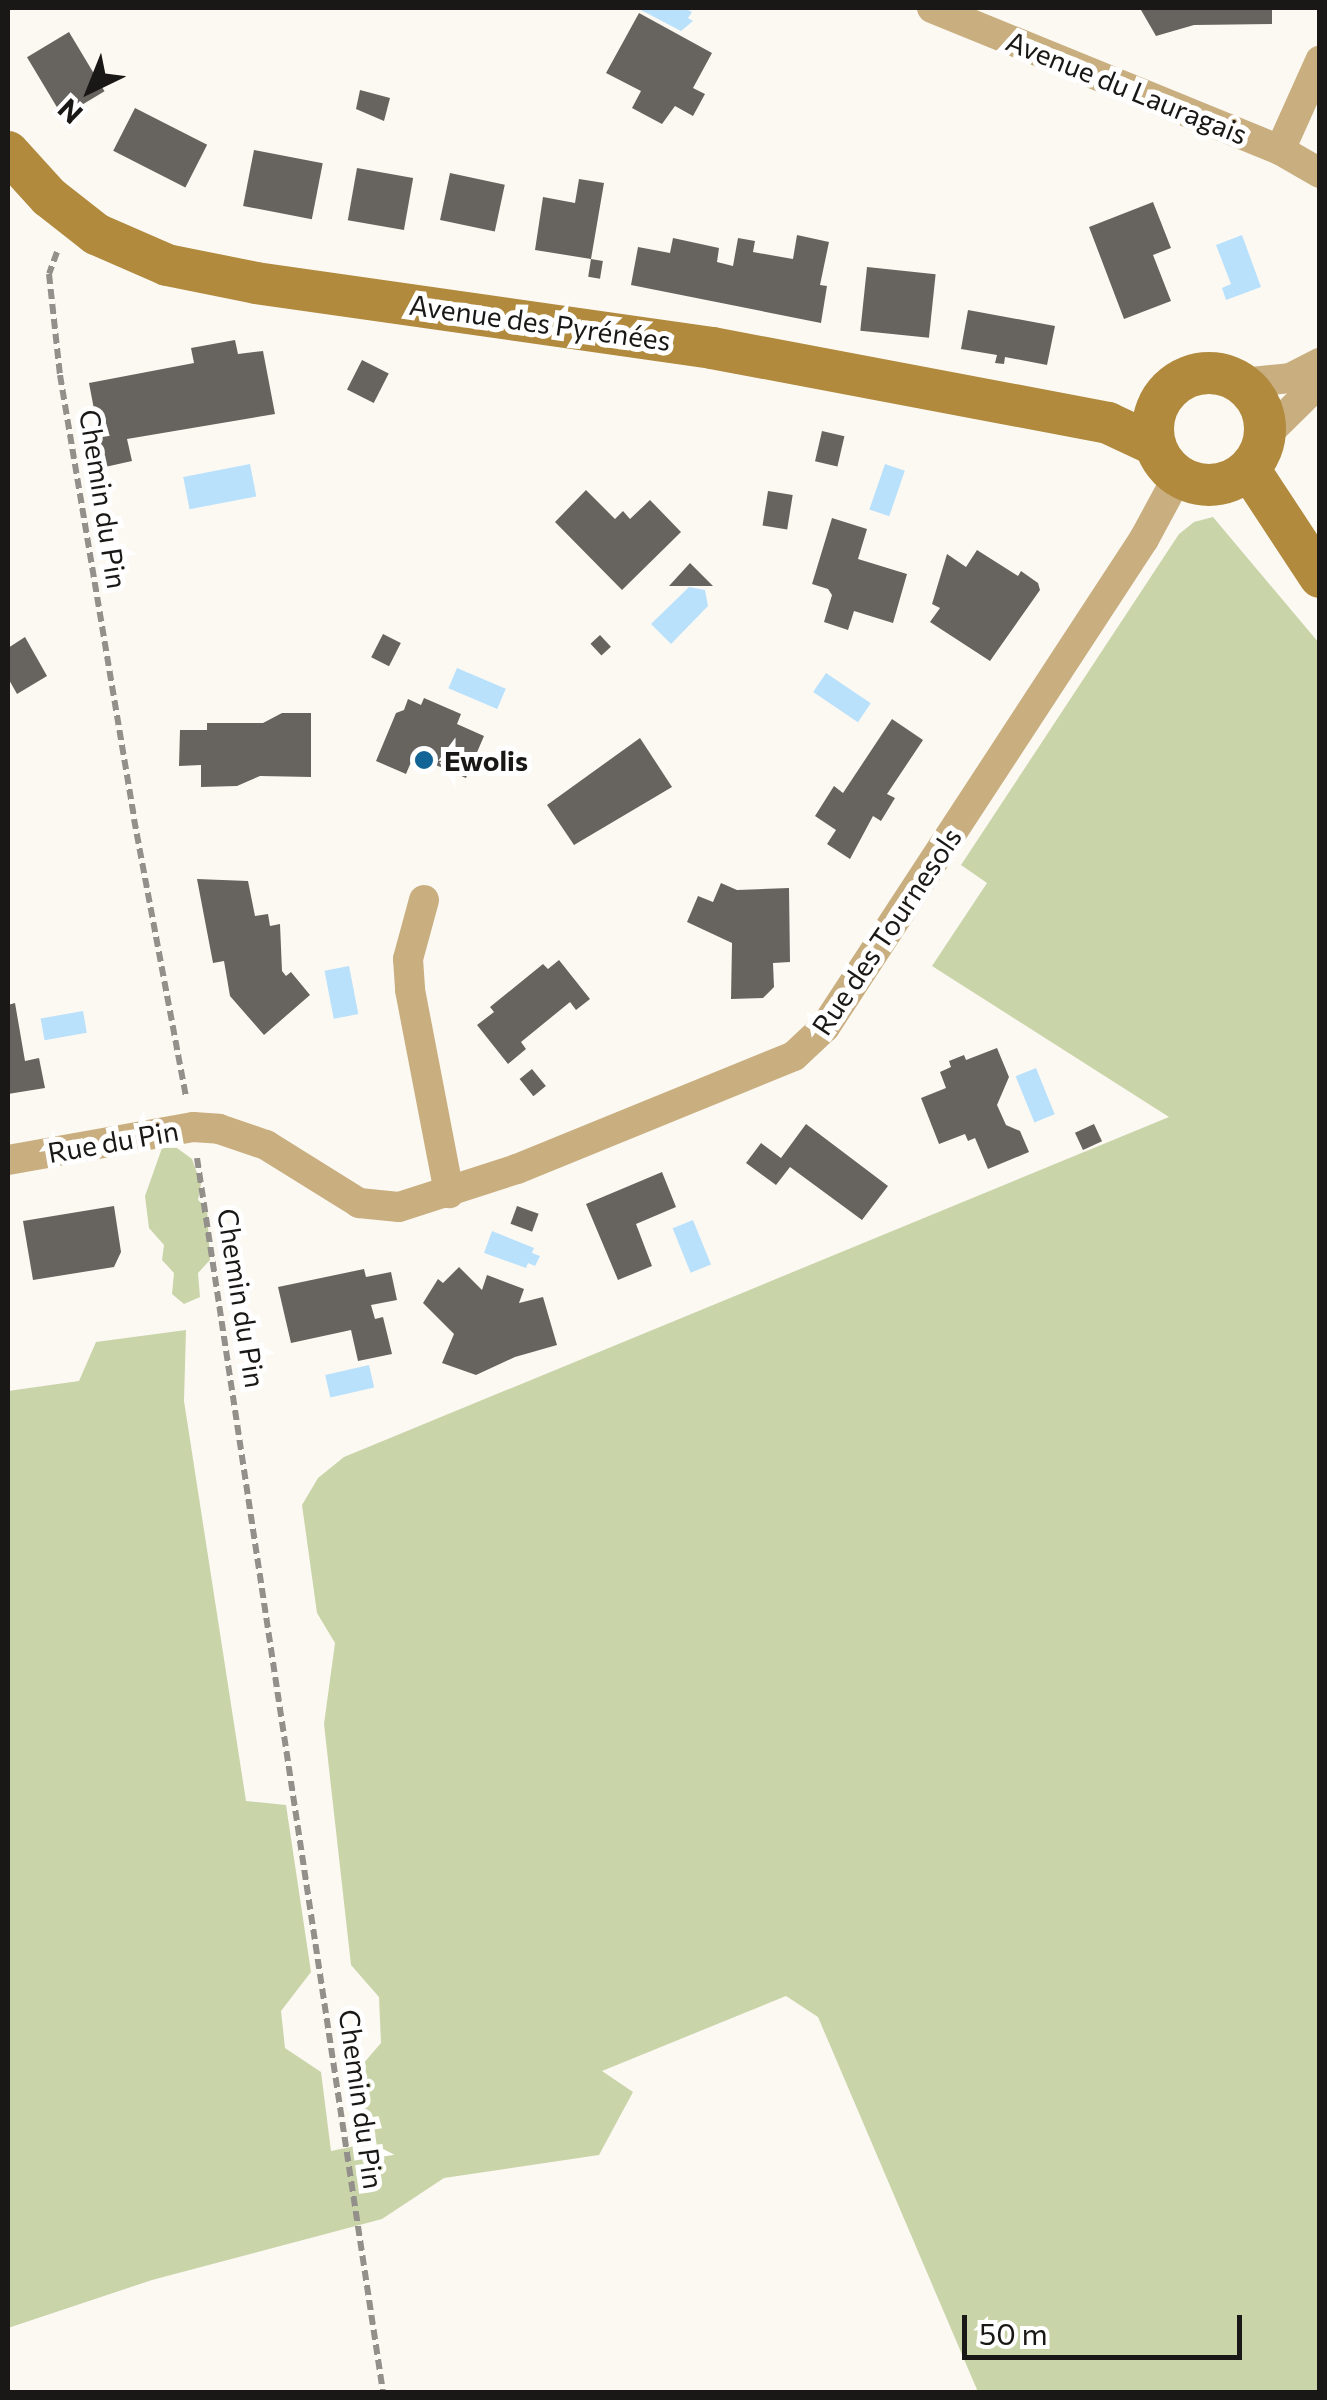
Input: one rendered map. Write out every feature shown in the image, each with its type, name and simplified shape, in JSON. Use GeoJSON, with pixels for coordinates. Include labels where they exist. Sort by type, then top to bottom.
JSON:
{"type":"FeatureCollection","features":[{"type":"Feature","properties":{"kind":"street","name":"Avenue du Lauragais"},"geometry":{"type":"LineString","coordinates":[[932,8],[1280,150],[1320,172]]}},
{"type":"Feature","properties":{"kind":"street"},"geometry":{"type":"LineString","coordinates":[[1280,150],[1320,61]]}},
{"type":"Feature","properties":{"kind":"street","name":"Avenue des Pyrénées"},"geometry":{"type":"LineString","coordinates":[[8,152],[71,216],[142,258],[204,274],[674,342],[1108,423],[1132,421],[1164,442]]}},
{"type":"Feature","properties":{"kind":"street"},"geometry":{"type":"LineString","coordinates":[[1320,363],[1290,378],[1242,383],[1204,373],[1169,389],[1164,442],[1196,484],[1215,485],[1257,452],[1320,382]]}},
{"type":"Feature","properties":{"kind":"street"},"geometry":{"type":"LineString","coordinates":[[1242,383],[1256,398],[1257,452],[1320,577]]}},
{"type":"Feature","properties":{"kind":"street","name":"Rue des Tournesols"},"geometry":{"type":"LineString","coordinates":[[206,1128],[266,1145],[359,1203],[399,1207],[448,1193],[776,1064],[810,1044],[1122,572],[1164,442]]}},
{"type":"Feature","properties":{"kind":"street"},"geometry":{"type":"LineString","coordinates":[[424,900],[408,959],[410,990],[448,1193]]}},
{"type":"Feature","properties":{"kind":"street","name":"Rue du Pin"},"geometry":{"type":"LineString","coordinates":[[8,1160],[206,1128]]}},
{"type":"Feature","properties":{"kind":"path","name":"Chemin du Pin"},"geometry":{"type":"LineString","coordinates":[[71,216],[49,274],[60,374],[134,820],[206,1128],[383,2392]]}},
{"type":"Feature","properties":{"kind":"green space"},"geometry":{"type":"Polygon","coordinates":[[[1213,517],[1319,643],[1319,2392],[978,2392],[818,2017],[786,1996],[602,2071],[633,2092],[599,2155],[444,2178],[382,2219],[152,2280],[8,2328],[8,1391],[79,1381],[96,1342],[186,1330],[184,1401],[246,1801],[286,1805],[311,1972],[281,2011],[285,2048],[321,2072],[331,2151],[360,2145],[356,2072],[381,2043],[379,1997],[351,1965],[324,1724],[335,1643],[317,1613],[302,1505],[318,1478],[344,1457],[1169,1117],[932,966],[987,883],[961,865],[1179,534],[1194,522],[1213,517]]]}},
{"type":"Feature","properties":{"kind":"green space"},"geometry":{"type":"Polygon","coordinates":[[[162,1148],[177,1148],[192,1159],[201,1184],[198,1200],[207,1208],[210,1260],[198,1273],[200,1297],[184,1304],[172,1294],[174,1273],[162,1260],[164,1245],[149,1228],[145,1196],[162,1148]]]}},
{"type":"Feature","properties":{"kind":"water"},"geometry":{"type":"Polygon","coordinates":[[[637,8],[684,8],[692,12],[688,18],[693,21],[681,31],[637,8]]]}},
{"type":"Feature","properties":{"kind":"water"},"geometry":{"type":"Polygon","coordinates":[[[1242,235],[1261,287],[1226,300],[1222,288],[1231,284],[1216,245],[1242,235]]]}},
{"type":"Feature","properties":{"kind":"water"},"geometry":{"type":"Polygon","coordinates":[[[250,464],[256,496],[190,509],[183,477],[250,464]]]}},
{"type":"Feature","properties":{"kind":"water"},"geometry":{"type":"Polygon","coordinates":[[[885,464],[905,471],[889,516],[869,509],[885,464]]]}},
{"type":"Feature","properties":{"kind":"water"},"geometry":{"type":"Polygon","coordinates":[[[689,587],[705,590],[708,606],[671,644],[651,624],[689,587]]]}},
{"type":"Feature","properties":{"kind":"water"},"geometry":{"type":"Polygon","coordinates":[[[457,668],[506,689],[497,709],[448,688],[457,668]]]}},
{"type":"Feature","properties":{"kind":"water"},"geometry":{"type":"Polygon","coordinates":[[[826,673],[871,703],[858,722],[813,692],[826,673]]]}},
{"type":"Feature","properties":{"kind":"water"},"geometry":{"type":"Polygon","coordinates":[[[349,966],[358,1014],[334,1019],[324,971],[349,966]]]}},
{"type":"Feature","properties":{"kind":"water"},"geometry":{"type":"Polygon","coordinates":[[[83,1011],[87,1033],[44,1040],[41,1018],[83,1011]]]}},
{"type":"Feature","properties":{"kind":"water"},"geometry":{"type":"Polygon","coordinates":[[[1036,1068],[1055,1114],[1034,1123],[1016,1076],[1036,1068]]]}},
{"type":"Feature","properties":{"kind":"water"},"geometry":{"type":"Polygon","coordinates":[[[693,1220],[711,1265],[691,1273],[673,1228],[693,1220]]]}},
{"type":"Feature","properties":{"kind":"water"},"geometry":{"type":"Polygon","coordinates":[[[492,1231],[534,1248],[532,1253],[540,1256],[535,1266],[528,1263],[526,1268],[484,1253],[492,1231]]]}},
{"type":"Feature","properties":{"kind":"water"},"geometry":{"type":"Polygon","coordinates":[[[369,1365],[374,1387],[330,1398],[325,1375],[369,1365]]]}},
{"type":"Feature","properties":{"kind":"building"},"geometry":{"type":"Polygon","coordinates":[[[1272,8],[1272,24],[1194,25],[1156,36],[1141,10],[1272,8]]]}},
{"type":"Feature","properties":{"kind":"building"},"geometry":{"type":"Polygon","coordinates":[[[639,13],[712,53],[693,88],[705,94],[693,116],[675,106],[662,124],[632,108],[641,91],[606,73],[639,13]]]}},
{"type":"Feature","properties":{"kind":"building"},"geometry":{"type":"Polygon","coordinates":[[[69,32],[105,91],[63,116],[27,57],[69,32]]]}},
{"type":"Feature","properties":{"kind":"building"},"geometry":{"type":"Polygon","coordinates":[[[360,90],[390,98],[384,121],[356,109],[360,90]]]}},
{"type":"Feature","properties":{"kind":"building"},"geometry":{"type":"Polygon","coordinates":[[[135,108],[207,145],[185,188],[113,151],[135,108]]]}},
{"type":"Feature","properties":{"kind":"building"},"geometry":{"type":"Polygon","coordinates":[[[254,150],[323,163],[312,219],[243,206],[254,150]]]}},
{"type":"Feature","properties":{"kind":"building"},"geometry":{"type":"Polygon","coordinates":[[[357,168],[413,178],[404,230],[348,220],[357,168]]]}},
{"type":"Feature","properties":{"kind":"building"},"geometry":{"type":"Polygon","coordinates":[[[450,173],[505,185],[495,232],[440,220],[450,173]]]}},
{"type":"Feature","properties":{"kind":"building"},"geometry":{"type":"Polygon","coordinates":[[[579,179],[604,183],[591,259],[535,250],[543,197],[575,203],[579,179]]]}},
{"type":"Feature","properties":{"kind":"building"},"geometry":{"type":"Polygon","coordinates":[[[1153,202],[1171,248],[1153,255],[1171,301],[1124,319],[1089,227],[1153,202]]]}},
{"type":"Feature","properties":{"kind":"building"},"geometry":{"type":"Polygon","coordinates":[[[797,235],[829,242],[820,285],[827,286],[821,323],[631,285],[638,247],[670,253],[673,238],[719,248],[717,262],[733,266],[738,238],[755,241],[753,252],[793,259],[797,235]]]}},
{"type":"Feature","properties":{"kind":"building"},"geometry":{"type":"Polygon","coordinates":[[[591,259],[603,261],[600,279],[588,277],[591,259]]]}},
{"type":"Feature","properties":{"kind":"building"},"geometry":{"type":"Polygon","coordinates":[[[867,267],[936,274],[929,338],[860,331],[867,267]]]}},
{"type":"Feature","properties":{"kind":"building"},"geometry":{"type":"Polygon","coordinates":[[[968,310],[1055,326],[1047,365],[1005,357],[1004,364],[995,363],[997,355],[961,349],[968,310]]]}},
{"type":"Feature","properties":{"kind":"building"},"geometry":{"type":"Polygon","coordinates":[[[235,340],[238,354],[263,351],[275,414],[127,439],[132,461],[105,467],[89,383],[194,363],[191,348],[235,340]]]}},
{"type":"Feature","properties":{"kind":"building"},"geometry":{"type":"Polygon","coordinates":[[[362,360],[389,374],[374,403],[347,389],[362,360]]]}},
{"type":"Feature","properties":{"kind":"building"},"geometry":{"type":"Polygon","coordinates":[[[822,431],[844,436],[837,466],[815,461],[822,431]]]}},
{"type":"Feature","properties":{"kind":"building"},"geometry":{"type":"Polygon","coordinates":[[[586,490],[615,519],[623,511],[630,519],[650,500],[681,532],[622,590],[555,522],[586,490]]]}},
{"type":"Feature","properties":{"kind":"building"},"geometry":{"type":"Polygon","coordinates":[[[768,491],[793,495],[787,529],[763,526],[768,491]]]}},
{"type":"Feature","properties":{"kind":"building"},"geometry":{"type":"Polygon","coordinates":[[[832,518],[867,529],[858,559],[907,574],[893,623],[854,611],[848,630],[824,622],[832,595],[828,589],[812,584],[832,518]]]}},
{"type":"Feature","properties":{"kind":"building"},"geometry":{"type":"Polygon","coordinates":[[[977,550],[1018,576],[1021,571],[1038,583],[1040,590],[990,661],[930,622],[940,608],[932,604],[947,554],[966,567],[977,550]]]}},
{"type":"Feature","properties":{"kind":"building"},"geometry":{"type":"Polygon","coordinates":[[[690,563],[713,586],[669,586],[690,563]]]}},
{"type":"Feature","properties":{"kind":"building"},"geometry":{"type":"Polygon","coordinates":[[[383,634],[401,643],[389,666],[371,657],[383,634]]]}},
{"type":"Feature","properties":{"kind":"building"},"geometry":{"type":"Polygon","coordinates":[[[600,635],[611,647],[601,656],[590,644],[600,635]]]}},
{"type":"Feature","properties":{"kind":"building"},"geometry":{"type":"Polygon","coordinates":[[[25,637],[47,676],[17,694],[8,678],[8,648],[25,637]]]}},
{"type":"Feature","properties":{"kind":"building"},"geometry":{"type":"Polygon","coordinates":[[[424,698],[461,714],[457,724],[484,736],[466,778],[424,760],[428,752],[417,748],[406,774],[376,761],[396,713],[404,710],[408,699],[421,705],[424,698]]]}},
{"type":"Feature","properties":{"kind":"building"},"geometry":{"type":"Polygon","coordinates":[[[282,713],[311,713],[311,777],[260,776],[237,786],[201,787],[201,765],[179,766],[180,730],[207,730],[207,723],[263,723],[282,713]]]}},
{"type":"Feature","properties":{"kind":"building"},"geometry":{"type":"Polygon","coordinates":[[[892,719],[923,740],[887,794],[895,798],[881,821],[873,816],[850,859],[827,844],[836,830],[815,816],[834,786],[843,793],[892,719]]]}},
{"type":"Feature","properties":{"kind":"building"},"geometry":{"type":"Polygon","coordinates":[[[640,738],[672,787],[574,845],[547,805],[640,738]]]}},
{"type":"Feature","properties":{"kind":"building"},"geometry":{"type":"Polygon","coordinates":[[[197,879],[248,881],[255,916],[268,914],[270,926],[280,924],[282,971],[286,976],[291,972],[310,995],[264,1035],[230,996],[224,961],[213,963],[197,879]]]}},
{"type":"Feature","properties":{"kind":"building"},"geometry":{"type":"Polygon","coordinates":[[[721,883],[737,890],[789,888],[790,962],[773,963],[774,987],[763,998],[731,999],[732,943],[687,922],[698,896],[713,902],[721,883]]]}},
{"type":"Feature","properties":{"kind":"building"},"geometry":{"type":"Polygon","coordinates":[[[559,960],[590,999],[576,1010],[570,1002],[521,1042],[526,1049],[508,1064],[477,1025],[494,1012],[490,1007],[543,964],[548,969],[559,960]]]}},
{"type":"Feature","properties":{"kind":"building"},"geometry":{"type":"Polygon","coordinates":[[[15,1003],[25,1061],[39,1058],[45,1088],[8,1094],[8,1005],[15,1003]]]}},
{"type":"Feature","properties":{"kind":"building"},"geometry":{"type":"Polygon","coordinates":[[[997,1048],[1009,1077],[997,1105],[1006,1125],[1020,1131],[1029,1152],[988,1169],[975,1138],[968,1141],[965,1134],[939,1144],[921,1098],[946,1088],[940,1072],[951,1067],[949,1061],[964,1055],[966,1060],[997,1048]]]}},
{"type":"Feature","properties":{"kind":"building"},"geometry":{"type":"Polygon","coordinates":[[[532,1069],[546,1086],[533,1096],[520,1079],[532,1069]]]}},
{"type":"Feature","properties":{"kind":"building"},"geometry":{"type":"Polygon","coordinates":[[[806,1124],[888,1186],[862,1220],[790,1167],[776,1185],[746,1163],[761,1143],[781,1158],[806,1124]]]}},
{"type":"Feature","properties":{"kind":"building"},"geometry":{"type":"Polygon","coordinates":[[[1094,1124],[1102,1141],[1083,1150],[1075,1133],[1094,1124]]]}},
{"type":"Feature","properties":{"kind":"building"},"geometry":{"type":"Polygon","coordinates":[[[662,1172],[676,1207],[636,1224],[652,1266],[618,1280],[586,1204],[662,1172]]]}},
{"type":"Feature","properties":{"kind":"building"},"geometry":{"type":"Polygon","coordinates":[[[114,1206],[121,1252],[114,1267],[33,1280],[23,1221],[114,1206]]]}},
{"type":"Feature","properties":{"kind":"building"},"geometry":{"type":"Polygon","coordinates":[[[517,1206],[539,1214],[532,1232],[511,1224],[517,1206]]]}},
{"type":"Feature","properties":{"kind":"building"},"geometry":{"type":"Polygon","coordinates":[[[459,1267],[482,1290],[487,1275],[524,1289],[519,1303],[543,1297],[557,1345],[515,1357],[476,1375],[442,1363],[454,1334],[423,1303],[438,1279],[443,1283],[459,1267]]]}},
{"type":"Feature","properties":{"kind":"building"},"geometry":{"type":"Polygon","coordinates":[[[364,1269],[366,1277],[391,1272],[397,1300],[371,1305],[375,1319],[383,1317],[392,1354],[358,1361],[351,1330],[291,1343],[278,1287],[364,1269]]]}},
{"type":"Feature","properties":{"kind":"place","name":"Ewolis"},"geometry":{"type":"Point","coordinates":[424,760]}}]}
